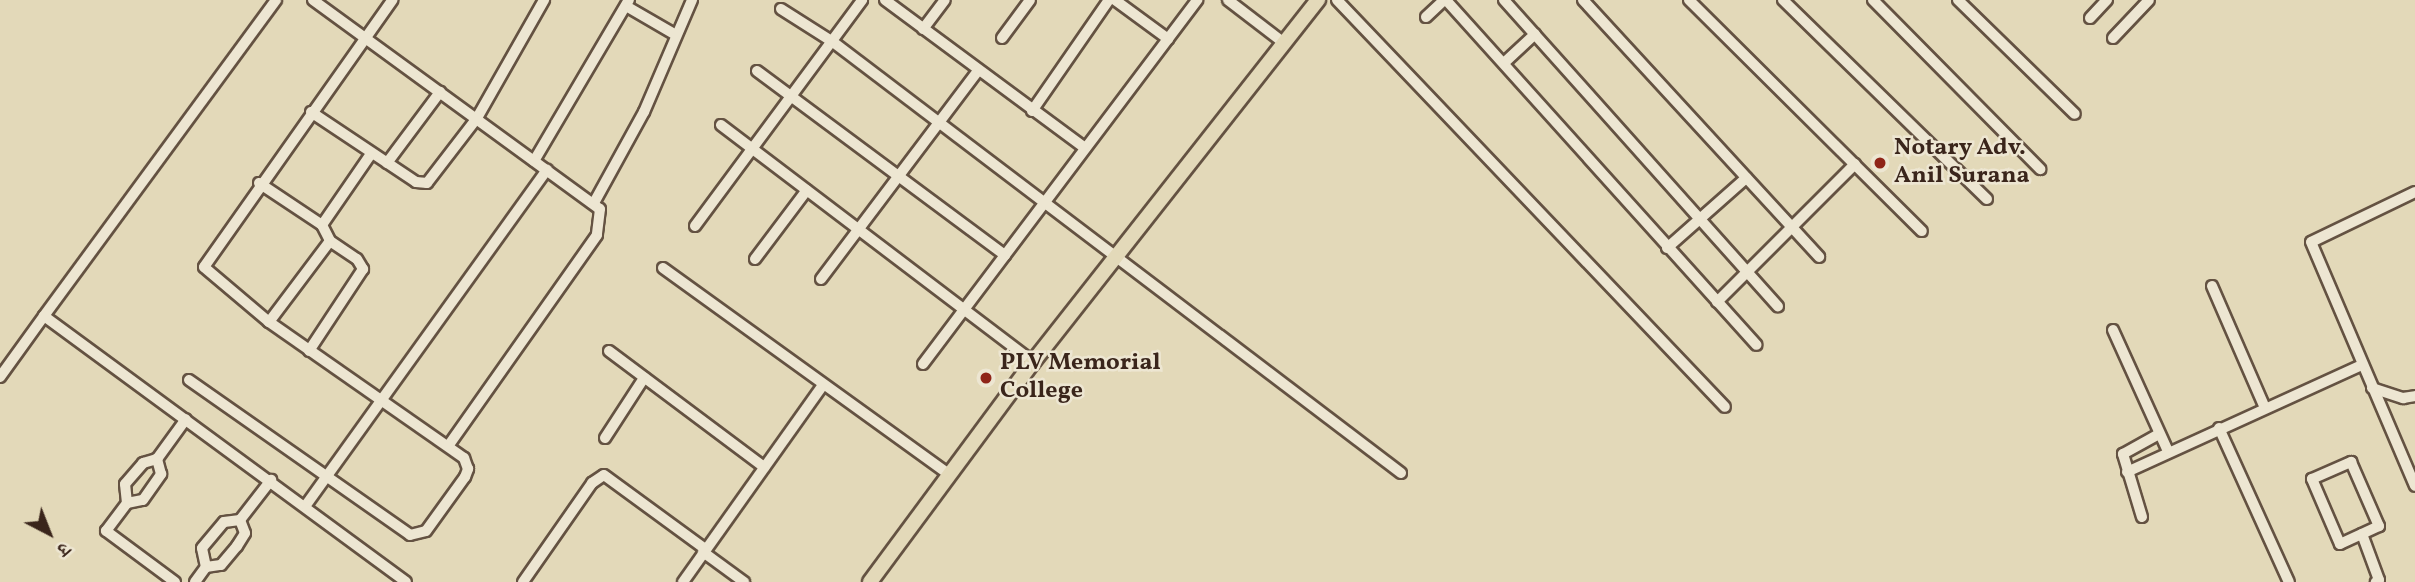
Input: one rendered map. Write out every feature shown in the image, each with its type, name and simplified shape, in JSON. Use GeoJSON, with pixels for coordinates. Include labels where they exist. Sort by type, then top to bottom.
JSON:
{"type":"FeatureCollection","features":[{"type":"Feature","properties":{"kind":"main road"},"geometry":{"type":"LineString","coordinates":[[870,582],[1033,362],[1318,0]]}},
{"type":"Feature","properties":{"kind":"street"},"geometry":{"type":"LineString","coordinates":[[0,377],[276,0]]}},
{"type":"Feature","properties":{"kind":"street"},"geometry":{"type":"LineString","coordinates":[[189,380],[325,478],[403,531],[418,536],[468,469],[464,458],[380,402],[269,322],[204,267],[259,183],[392,0]]}},
{"type":"Feature","properties":{"kind":"street"},"geometry":{"type":"LineString","coordinates":[[311,112],[416,182],[427,183],[477,118],[544,0]]}},
{"type":"Feature","properties":{"kind":"street"},"geometry":{"type":"LineString","coordinates":[[595,201],[639,120],[692,0]]}},
{"type":"Feature","properties":{"kind":"street"},"geometry":{"type":"LineString","coordinates":[[695,226],[862,0]]}},
{"type":"Feature","properties":{"kind":"street"},"geometry":{"type":"LineString","coordinates":[[885,0],[977,72],[1085,148]]}},
{"type":"Feature","properties":{"kind":"street"},"geometry":{"type":"LineString","coordinates":[[923,29],[944,0]]}},
{"type":"Feature","properties":{"kind":"street"},"geometry":{"type":"LineString","coordinates":[[1002,38],[1030,0]]}},
{"type":"Feature","properties":{"kind":"street"},"geometry":{"type":"LineString","coordinates":[[1032,111],[1109,0]]}},
{"type":"Feature","properties":{"kind":"street"},"geometry":{"type":"LineString","coordinates":[[1115,0],[1168,39]]}},
{"type":"Feature","properties":{"kind":"street"},"geometry":{"type":"LineString","coordinates":[[923,364],[1197,0]]}},
{"type":"Feature","properties":{"kind":"street"},"geometry":{"type":"LineString","coordinates":[[1228,0],[1284,43]]}},
{"type":"Feature","properties":{"kind":"street"},"geometry":{"type":"LineString","coordinates":[[1337,0],[1725,407]]}},
{"type":"Feature","properties":{"kind":"street"},"geometry":{"type":"LineString","coordinates":[[1426,17],[1445,0],[1505,62],[1667,248],[1757,345]]}},
{"type":"Feature","properties":{"kind":"street"},"geometry":{"type":"LineString","coordinates":[[1504,0],[1779,306]]}},
{"type":"Feature","properties":{"kind":"street"},"geometry":{"type":"LineString","coordinates":[[1583,0],[1819,257]]}},
{"type":"Feature","properties":{"kind":"street"},"geometry":{"type":"LineString","coordinates":[[1689,0],[1922,231]]}},
{"type":"Feature","properties":{"kind":"street"},"geometry":{"type":"LineString","coordinates":[[1783,0],[1987,199]]}},
{"type":"Feature","properties":{"kind":"street"},"geometry":{"type":"LineString","coordinates":[[1873,0],[2040,169]]}},
{"type":"Feature","properties":{"kind":"street"},"geometry":{"type":"LineString","coordinates":[[1958,0],[2075,114]]}},
{"type":"Feature","properties":{"kind":"street"},"geometry":{"type":"LineString","coordinates":[[2090,18],[2107,0]]}},
{"type":"Feature","properties":{"kind":"street"},"geometry":{"type":"LineString","coordinates":[[2113,37],[2149,0]]}},
{"type":"Feature","properties":{"kind":"street"},"geometry":{"type":"LineString","coordinates":[[320,2],[534,161],[595,201],[603,218],[597,235],[448,446]]}},
{"type":"Feature","properties":{"kind":"street"},"geometry":{"type":"LineString","coordinates":[[534,161],[628,3],[676,36]]}},
{"type":"Feature","properties":{"kind":"street"},"geometry":{"type":"LineString","coordinates":[[781,9],[832,42],[1401,474]]}},
{"type":"Feature","properties":{"kind":"street"},"geometry":{"type":"LineString","coordinates":[[1505,62],[1535,34]]}},
{"type":"Feature","properties":{"kind":"street"},"geometry":{"type":"LineString","coordinates":[[757,71],[1004,255]]}},
{"type":"Feature","properties":{"kind":"street"},"geometry":{"type":"LineString","coordinates":[[821,279],[977,72]]}},
{"type":"Feature","properties":{"kind":"street"},"geometry":{"type":"LineString","coordinates":[[387,163],[440,92]]}},
{"type":"Feature","properties":{"kind":"street"},"geometry":{"type":"LineString","coordinates":[[721,125],[965,307],[1033,362]]}},
{"type":"Feature","properties":{"kind":"street"},"geometry":{"type":"LineString","coordinates":[[322,225],[371,153]]}},
{"type":"Feature","properties":{"kind":"street"},"geometry":{"type":"LineString","coordinates":[[1717,302],[1855,164]]}},
{"type":"Feature","properties":{"kind":"street"},"geometry":{"type":"LineString","coordinates":[[306,505],[547,170]]}},
{"type":"Feature","properties":{"kind":"street"},"geometry":{"type":"LineString","coordinates":[[1667,248],[1746,178]]}},
{"type":"Feature","properties":{"kind":"street"},"geometry":{"type":"LineString","coordinates":[[259,183],[322,225],[330,242],[357,259],[362,275],[309,351]]}},
{"type":"Feature","properties":{"kind":"street"},"geometry":{"type":"LineString","coordinates":[[755,259],[807,190]]}},
{"type":"Feature","properties":{"kind":"street"},"geometry":{"type":"LineString","coordinates":[[2415,192],[2311,242],[2415,486]]}},
{"type":"Feature","properties":{"kind":"street"},"geometry":{"type":"LineString","coordinates":[[269,322],[330,242]]}},
{"type":"Feature","properties":{"kind":"street"},"geometry":{"type":"LineString","coordinates":[[663,268],[950,475]]}},
{"type":"Feature","properties":{"kind":"street"},"geometry":{"type":"LineString","coordinates":[[2212,286],[2265,408]]}},
{"type":"Feature","properties":{"kind":"street"},"geometry":{"type":"LineString","coordinates":[[44,316],[306,505],[406,582]]}},
{"type":"Feature","properties":{"kind":"street"},"geometry":{"type":"LineString","coordinates":[[2113,330],[2168,451]]}},
{"type":"Feature","properties":{"kind":"street"},"geometry":{"type":"LineString","coordinates":[[609,351],[764,467]]}},
{"type":"Feature","properties":{"kind":"street"},"geometry":{"type":"LineString","coordinates":[[2127,471],[2362,365]]}},
{"type":"Feature","properties":{"kind":"street"},"geometry":{"type":"LineString","coordinates":[[605,438],[644,378]]}},
{"type":"Feature","properties":{"kind":"street"},"geometry":{"type":"LineString","coordinates":[[683,582],[823,385]]}},
{"type":"Feature","properties":{"kind":"street"},"geometry":{"type":"LineString","coordinates":[[2372,388],[2403,398],[2415,396]]}},
{"type":"Feature","properties":{"kind":"street"},"geometry":{"type":"LineString","coordinates":[[127,503],[125,484],[143,463],[157,458],[186,419]]}},
{"type":"Feature","properties":{"kind":"street"},"geometry":{"type":"LineString","coordinates":[[2220,428],[2289,582]]}},
{"type":"Feature","properties":{"kind":"street"},"geometry":{"type":"LineString","coordinates":[[2142,516],[2127,471],[2124,450],[2159,434]]}},
{"type":"Feature","properties":{"kind":"street"},"geometry":{"type":"LineString","coordinates":[[157,458],[161,474],[143,500],[127,503],[106,531],[175,582]]}},
{"type":"Feature","properties":{"kind":"street"},"geometry":{"type":"LineString","coordinates":[[2351,462],[2379,526],[2362,534],[2340,544],[2312,479],[2351,462]]}},
{"type":"Feature","properties":{"kind":"street"},"geometry":{"type":"LineString","coordinates":[[523,582],[592,483],[604,475],[744,582]]}},
{"type":"Feature","properties":{"kind":"street"},"geometry":{"type":"LineString","coordinates":[[206,567],[202,548],[224,522],[240,520],[271,480]]}},
{"type":"Feature","properties":{"kind":"street"},"geometry":{"type":"LineString","coordinates":[[195,582],[206,567],[221,565],[237,546],[245,533],[240,520]]}},
{"type":"Feature","properties":{"kind":"street"},"geometry":{"type":"LineString","coordinates":[[2362,534],[2378,581]]}},
{"type":"Feature","properties":{"kind":"place","name":"Notary Adv. Anil Surana"},"geometry":{"type":"Point","coordinates":[1880,163]}},
{"type":"Feature","properties":{"kind":"place","name":"PLV Memorial College"},"geometry":{"type":"Point","coordinates":[986,378]}}]}
